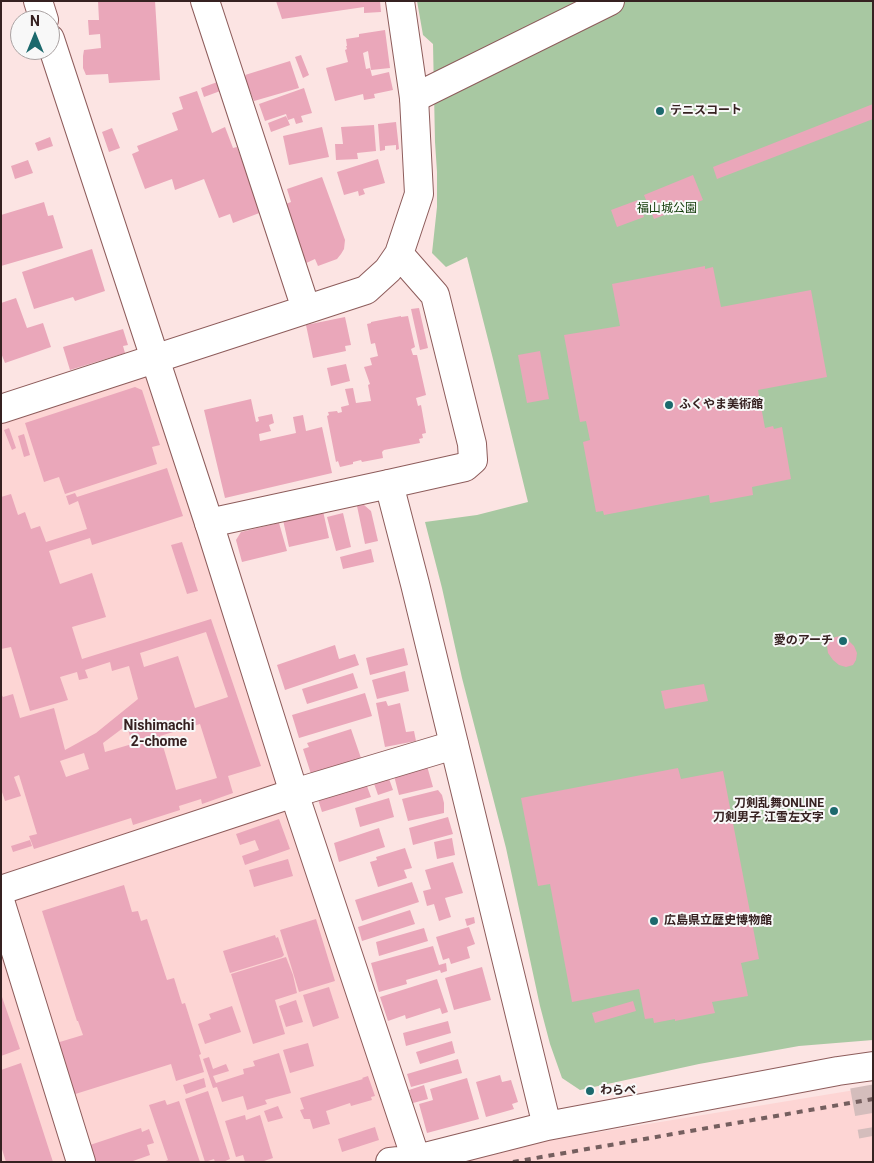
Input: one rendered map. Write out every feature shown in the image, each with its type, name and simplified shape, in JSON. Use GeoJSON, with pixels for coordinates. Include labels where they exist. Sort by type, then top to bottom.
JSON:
{"type":"FeatureCollection","features":[{"type":"Feature","properties":{"kind":"street"},"geometry":{"type":"LineString","coordinates":[[206,1],[306,309]]}},
{"type":"Feature","properties":{"kind":"street"},"geometry":{"type":"LineString","coordinates":[[1,409],[366,290],[388,270],[399,254],[419,194],[414,98],[400,1]]}},
{"type":"Feature","properties":{"kind":"street"},"geometry":{"type":"LineString","coordinates":[[414,98],[610,1]]}},
{"type":"Feature","properties":{"kind":"street"},"geometry":{"type":"LineString","coordinates":[[57,60],[209,523],[294,793],[417,1161]]}},
{"type":"Feature","properties":{"kind":"street"},"geometry":{"type":"LineString","coordinates":[[209,523],[464,467],[473,460],[472,444],[435,295],[399,254]]}},
{"type":"Feature","properties":{"kind":"street"},"geometry":{"type":"LineString","coordinates":[[389,484],[547,1126]]}},
{"type":"Feature","properties":{"kind":"street"},"geometry":{"type":"LineString","coordinates":[[1,890],[294,793],[454,745]]}},
{"type":"Feature","properties":{"kind":"street"},"geometry":{"type":"LineString","coordinates":[[1,904],[81,1162]]}},
{"type":"Feature","properties":{"kind":"street"},"geometry":{"type":"LineString","coordinates":[[390,1162],[417,1161],[547,1126],[866,1073]]}},
{"type":"Feature","properties":{"kind":"shaded area"},"geometry":{"type":"Polygon","coordinates":[[[152,363],[414,1162],[1,1162],[1,412],[152,363]]]}},
{"type":"Feature","properties":{"kind":"shaded area"},"geometry":{"type":"Polygon","coordinates":[[[873,1087],[873,1162],[417,1162],[873,1087]]]}},
{"type":"Feature","properties":{"kind":"green space","name":"福山城公園"},"geometry":{"type":"Polygon","coordinates":[[[417,1],[873,1],[873,1040],[799,1046],[699,1064],[580,1090],[562,1078],[550,1044],[540,1006],[506,848],[462,678],[425,522],[477,515],[528,502],[467,257],[446,267],[432,253],[437,207],[433,44],[423,35],[417,1]]]}},
{"type":"Feature","properties":{"kind":"building"},"geometry":{"type":"Polygon","coordinates":[[[98,1],[155,1],[160,80],[109,83],[108,74],[86,75],[83,68],[84,50],[101,48],[100,34],[89,35],[88,20],[99,20],[98,1]]]}},
{"type":"Feature","properties":{"kind":"building"},"geometry":{"type":"Polygon","coordinates":[[[276,1],[380,1],[381,12],[364,13],[364,7],[282,19],[276,1]]]}},
{"type":"Feature","properties":{"kind":"building"},"geometry":{"type":"Polygon","coordinates":[[[385,30],[390,68],[371,70],[368,51],[363,53],[366,69],[370,68],[372,76],[389,72],[393,90],[374,94],[375,98],[364,100],[363,94],[335,101],[326,68],[348,62],[345,50],[347,49],[346,39],[359,37],[359,34],[385,30]]]}},
{"type":"Feature","properties":{"kind":"building"},"geometry":{"type":"Polygon","coordinates":[[[301,55],[309,75],[303,78],[295,57],[301,55]]]}},
{"type":"Feature","properties":{"kind":"building"},"geometry":{"type":"Polygon","coordinates":[[[290,61],[299,88],[254,101],[244,77],[245,75],[290,61]]]}},
{"type":"Feature","properties":{"kind":"building"},"geometry":{"type":"Polygon","coordinates":[[[220,81],[223,90],[204,97],[201,88],[220,81]]]}},
{"type":"Feature","properties":{"kind":"building"},"geometry":{"type":"Polygon","coordinates":[[[304,88],[312,113],[301,116],[303,122],[296,124],[294,118],[288,120],[286,114],[265,121],[259,104],[304,88]]]}},
{"type":"Feature","properties":{"kind":"building"},"geometry":{"type":"Polygon","coordinates":[[[197,91],[212,133],[225,127],[233,148],[237,147],[262,212],[233,223],[230,214],[219,218],[204,179],[175,190],[172,179],[145,189],[132,154],[139,151],[137,146],[178,130],[172,113],[183,109],[179,97],[197,91]]]}},
{"type":"Feature","properties":{"kind":"building"},"geometry":{"type":"Polygon","coordinates":[[[873,104],[873,119],[717,179],[713,167],[873,104]]]}},
{"type":"Feature","properties":{"kind":"building"},"geometry":{"type":"Polygon","coordinates":[[[286,116],[290,125],[271,132],[268,123],[286,116]]]}},
{"type":"Feature","properties":{"kind":"building"},"geometry":{"type":"Polygon","coordinates":[[[396,122],[399,149],[396,150],[396,145],[385,146],[385,150],[380,151],[378,124],[396,122]]]}},
{"type":"Feature","properties":{"kind":"building"},"geometry":{"type":"Polygon","coordinates":[[[374,125],[376,151],[357,153],[358,159],[336,160],[335,144],[343,144],[341,127],[374,125]]]}},
{"type":"Feature","properties":{"kind":"building"},"geometry":{"type":"Polygon","coordinates":[[[322,127],[329,157],[289,165],[283,136],[322,127]]]}},
{"type":"Feature","properties":{"kind":"building"},"geometry":{"type":"Polygon","coordinates":[[[112,128],[120,148],[109,152],[102,132],[112,128]]]}},
{"type":"Feature","properties":{"kind":"building"},"geometry":{"type":"Polygon","coordinates":[[[50,137],[53,146],[38,151],[35,143],[50,137]]]}},
{"type":"Feature","properties":{"kind":"building"},"geometry":{"type":"Polygon","coordinates":[[[378,159],[385,183],[363,189],[365,194],[359,196],[358,191],[344,195],[337,172],[378,159]]]}},
{"type":"Feature","properties":{"kind":"building"},"geometry":{"type":"Polygon","coordinates":[[[28,160],[33,173],[15,179],[11,166],[28,160]]]}},
{"type":"Feature","properties":{"kind":"building"},"geometry":{"type":"Polygon","coordinates":[[[693,175],[703,200],[654,219],[644,195],[693,175]]]}},
{"type":"Feature","properties":{"kind":"building"},"geometry":{"type":"Polygon","coordinates":[[[322,177],[345,240],[344,249],[337,259],[318,266],[315,259],[304,264],[283,205],[291,202],[287,189],[322,177]]]}},
{"type":"Feature","properties":{"kind":"building"},"geometry":{"type":"Polygon","coordinates":[[[638,200],[644,217],[617,227],[611,210],[638,200]]]}},
{"type":"Feature","properties":{"kind":"building"},"geometry":{"type":"Polygon","coordinates":[[[44,202],[48,216],[53,215],[63,248],[1,266],[1,215],[44,202]]]}},
{"type":"Feature","properties":{"kind":"building"},"geometry":{"type":"Polygon","coordinates":[[[92,249],[105,291],[75,301],[73,297],[34,309],[22,272],[92,249]]]}},
{"type":"Feature","properties":{"kind":"building","name":"ふくやま美術館"},"geometry":{"type":"Polygon","coordinates":[[[705,266],[705,269],[713,267],[721,307],[811,290],[827,377],[758,390],[765,428],[773,426],[774,429],[782,427],[791,479],[752,487],[753,495],[710,503],[709,495],[604,515],[603,511],[596,512],[583,442],[590,440],[586,421],[580,422],[564,335],[620,326],[612,284],[705,266]]]}},
{"type":"Feature","properties":{"kind":"building"},"geometry":{"type":"Polygon","coordinates":[[[16,298],[27,328],[43,323],[51,347],[5,363],[1,353],[1,303],[16,298]]]}},
{"type":"Feature","properties":{"kind":"building"},"geometry":{"type":"Polygon","coordinates":[[[419,308],[428,348],[420,350],[411,309],[419,308]]]}},
{"type":"Feature","properties":{"kind":"building"},"geometry":{"type":"Polygon","coordinates":[[[408,316],[415,347],[411,349],[413,355],[417,355],[426,395],[416,398],[418,406],[421,405],[426,433],[422,434],[423,438],[419,439],[420,443],[384,450],[382,452],[383,458],[362,462],[361,460],[340,467],[338,461],[336,462],[327,416],[329,415],[328,412],[342,412],[341,407],[349,405],[345,389],[353,388],[356,403],[371,401],[368,385],[370,384],[364,367],[372,365],[370,358],[378,356],[375,343],[371,344],[367,324],[408,316]]]}},
{"type":"Feature","properties":{"kind":"building"},"geometry":{"type":"Polygon","coordinates":[[[345,317],[351,345],[345,346],[346,351],[313,358],[306,325],[345,317]]]}},
{"type":"Feature","properties":{"kind":"building"},"geometry":{"type":"Polygon","coordinates":[[[123,329],[128,345],[123,346],[125,353],[70,370],[63,347],[123,329]]]}},
{"type":"Feature","properties":{"kind":"building"},"geometry":{"type":"Polygon","coordinates":[[[540,351],[549,399],[527,403],[518,355],[540,351]]]}},
{"type":"Feature","properties":{"kind":"building"},"geometry":{"type":"Polygon","coordinates":[[[346,364],[350,381],[331,386],[327,368],[346,364]]]}},
{"type":"Feature","properties":{"kind":"building"},"geometry":{"type":"Polygon","coordinates":[[[135,387],[142,390],[160,445],[152,447],[157,464],[65,494],[59,477],[44,482],[25,423],[135,387]]]}},
{"type":"Feature","properties":{"kind":"building"},"geometry":{"type":"Polygon","coordinates":[[[251,399],[256,422],[259,421],[258,417],[272,414],[274,423],[269,425],[271,431],[259,434],[260,441],[296,433],[293,417],[303,415],[306,431],[322,427],[332,473],[225,498],[204,410],[251,399]]]}},
{"type":"Feature","properties":{"kind":"building"},"geometry":{"type":"Polygon","coordinates":[[[9,428],[16,448],[12,450],[4,430],[9,428]]]}},
{"type":"Feature","properties":{"kind":"building"},"geometry":{"type":"Polygon","coordinates":[[[24,434],[30,455],[24,457],[18,436],[24,434]]]}},
{"type":"Feature","properties":{"kind":"building"},"geometry":{"type":"Polygon","coordinates":[[[167,468],[183,516],[92,545],[90,538],[49,551],[60,584],[92,573],[106,617],[72,627],[82,659],[211,619],[261,766],[228,776],[233,793],[202,804],[201,799],[179,806],[180,810],[133,825],[131,818],[34,849],[29,836],[37,834],[19,775],[14,777],[21,796],[5,801],[1,789],[1,694],[3,697],[13,694],[20,718],[54,708],[65,750],[96,733],[138,699],[129,666],[112,671],[110,662],[85,670],[88,678],[79,680],[77,672],[60,677],[68,700],[30,711],[11,647],[1,649],[1,497],[11,494],[18,515],[25,512],[31,529],[40,526],[46,542],[87,529],[78,501],[69,505],[66,496],[75,493],[77,497],[167,468]],[[206,632],[140,653],[144,667],[178,656],[195,708],[228,697],[206,632]],[[200,724],[160,736],[176,790],[217,778],[200,724]],[[127,725],[103,743],[105,752],[132,744],[127,725]],[[84,753],[60,761],[66,777],[89,769],[84,753]]]}},
{"type":"Feature","properties":{"kind":"building"},"geometry":{"type":"Polygon","coordinates":[[[364,505],[371,511],[378,541],[365,544],[357,506],[364,505]]]}},
{"type":"Feature","properties":{"kind":"building"},"geometry":{"type":"Polygon","coordinates":[[[323,511],[329,538],[289,547],[283,520],[323,511]]]}},
{"type":"Feature","properties":{"kind":"building"},"geometry":{"type":"Polygon","coordinates":[[[343,513],[351,547],[336,551],[327,517],[343,513]]]}},
{"type":"Feature","properties":{"kind":"building"},"geometry":{"type":"Polygon","coordinates":[[[279,523],[287,551],[242,562],[236,540],[241,532],[279,523]]]}},
{"type":"Feature","properties":{"kind":"building"},"geometry":{"type":"Polygon","coordinates":[[[182,542],[198,591],[187,594],[171,545],[182,542]]]}},
{"type":"Feature","properties":{"kind":"building"},"geometry":{"type":"Polygon","coordinates":[[[371,549],[374,562],[343,569],[340,557],[371,549]]]}},
{"type":"Feature","properties":{"kind":"building"},"geometry":{"type":"Polygon","coordinates":[[[842,636],[854,646],[857,653],[853,665],[846,667],[839,665],[833,660],[828,653],[827,646],[830,640],[842,636]]]}},
{"type":"Feature","properties":{"kind":"building"},"geometry":{"type":"Polygon","coordinates":[[[335,645],[339,659],[355,654],[359,665],[285,690],[277,665],[335,645]]]}},
{"type":"Feature","properties":{"kind":"building"},"geometry":{"type":"Polygon","coordinates":[[[404,648],[408,665],[370,675],[366,658],[404,648]]]}},
{"type":"Feature","properties":{"kind":"building"},"geometry":{"type":"Polygon","coordinates":[[[405,671],[409,691],[377,699],[372,680],[405,671]]]}},
{"type":"Feature","properties":{"kind":"building"},"geometry":{"type":"Polygon","coordinates":[[[353,673],[358,688],[307,704],[302,689],[353,673]]]}},
{"type":"Feature","properties":{"kind":"building"},"geometry":{"type":"Polygon","coordinates":[[[704,684],[708,701],[665,709],[661,691],[704,684]]]}},
{"type":"Feature","properties":{"kind":"building"},"geometry":{"type":"Polygon","coordinates":[[[365,693],[372,716],[299,738],[292,715],[365,693]]]}},
{"type":"Feature","properties":{"kind":"building"},"geometry":{"type":"Polygon","coordinates":[[[386,701],[388,706],[400,703],[406,732],[414,731],[416,741],[385,747],[376,703],[386,701]]]}},
{"type":"Feature","properties":{"kind":"building"},"geometry":{"type":"Polygon","coordinates":[[[351,729],[361,758],[311,774],[303,749],[309,747],[307,743],[351,729]]]}},
{"type":"Feature","properties":{"kind":"building"},"geometry":{"type":"Polygon","coordinates":[[[425,759],[433,787],[399,795],[392,768],[425,759]]]}},
{"type":"Feature","properties":{"kind":"building","name":"広島県立歴史博物館"},"geometry":{"type":"Polygon","coordinates":[[[678,768],[681,779],[723,771],[759,959],[741,963],[748,996],[712,1002],[715,1013],[654,1023],[653,1018],[645,1019],[639,989],[572,1002],[550,884],[538,886],[521,798],[678,768]]]}},
{"type":"Feature","properties":{"kind":"building"},"geometry":{"type":"Polygon","coordinates":[[[387,773],[393,790],[378,795],[372,778],[387,773]]]}},
{"type":"Feature","properties":{"kind":"building"},"geometry":{"type":"Polygon","coordinates":[[[364,778],[371,797],[322,812],[316,793],[364,778]]]}},
{"type":"Feature","properties":{"kind":"building"},"geometry":{"type":"Polygon","coordinates":[[[438,790],[442,795],[444,813],[408,821],[402,799],[438,790]]]}},
{"type":"Feature","properties":{"kind":"building"},"geometry":{"type":"Polygon","coordinates":[[[389,798],[394,817],[360,827],[355,808],[389,798]]]}},
{"type":"Feature","properties":{"kind":"building"},"geometry":{"type":"Polygon","coordinates":[[[448,817],[453,834],[413,845],[409,828],[448,817]]]}},
{"type":"Feature","properties":{"kind":"building"},"geometry":{"type":"Polygon","coordinates":[[[279,819],[290,849],[245,865],[242,856],[259,850],[255,840],[240,845],[236,834],[279,819]]]}},
{"type":"Feature","properties":{"kind":"building"},"geometry":{"type":"Polygon","coordinates":[[[379,828],[385,847],[339,862],[334,843],[379,828]]]}},
{"type":"Feature","properties":{"kind":"building"},"geometry":{"type":"Polygon","coordinates":[[[452,838],[455,855],[437,859],[434,842],[452,838]]]}},
{"type":"Feature","properties":{"kind":"building"},"geometry":{"type":"Polygon","coordinates":[[[30,840],[32,846],[13,852],[11,846],[30,840]]]}},
{"type":"Feature","properties":{"kind":"building"},"geometry":{"type":"Polygon","coordinates":[[[405,848],[412,868],[404,870],[407,878],[378,887],[370,862],[377,860],[376,857],[405,848]]]}},
{"type":"Feature","properties":{"kind":"building"},"geometry":{"type":"Polygon","coordinates":[[[288,859],[293,876],[254,887],[249,870],[288,859]]]}},
{"type":"Feature","properties":{"kind":"building"},"geometry":{"type":"Polygon","coordinates":[[[453,862],[463,893],[445,898],[451,917],[439,921],[434,904],[427,906],[423,891],[431,889],[425,870],[453,862]]]}},
{"type":"Feature","properties":{"kind":"building"},"geometry":{"type":"Polygon","coordinates":[[[412,882],[419,902],[362,921],[355,900],[412,882]]]}},
{"type":"Feature","properties":{"kind":"building"},"geometry":{"type":"Polygon","coordinates":[[[124,885],[132,912],[138,911],[141,921],[147,919],[167,980],[174,978],[182,1004],[185,1003],[201,1054],[199,1055],[204,1072],[176,1081],[171,1064],[69,1096],[53,1044],[83,1035],[42,911],[124,885]]]}},
{"type":"Feature","properties":{"kind":"building"},"geometry":{"type":"Polygon","coordinates":[[[410,910],[415,924],[362,941],[358,927],[410,910]]]}},
{"type":"Feature","properties":{"kind":"building"},"geometry":{"type":"Polygon","coordinates":[[[474,917],[475,923],[467,926],[465,919],[474,917]]]}},
{"type":"Feature","properties":{"kind":"building"},"geometry":{"type":"Polygon","coordinates":[[[316,919],[335,981],[299,992],[280,930],[316,919]]]}},
{"type":"Feature","properties":{"kind":"building"},"geometry":{"type":"Polygon","coordinates":[[[469,927],[475,944],[467,947],[470,958],[451,964],[449,958],[443,960],[436,937],[469,927]]]}},
{"type":"Feature","properties":{"kind":"building"},"geometry":{"type":"Polygon","coordinates":[[[424,928],[428,941],[379,956],[376,942],[424,928]]]}},
{"type":"Feature","properties":{"kind":"building"},"geometry":{"type":"Polygon","coordinates":[[[275,935],[276,938],[278,937],[284,955],[282,957],[230,973],[223,951],[275,935]]]}},
{"type":"Feature","properties":{"kind":"building"},"geometry":{"type":"Polygon","coordinates":[[[433,946],[439,965],[446,963],[447,971],[441,973],[440,970],[406,980],[407,984],[379,992],[371,963],[433,946]]]}},
{"type":"Feature","properties":{"kind":"building"},"geometry":{"type":"Polygon","coordinates":[[[286,957],[297,993],[275,1000],[285,1034],[253,1044],[231,974],[286,957]]]}},
{"type":"Feature","properties":{"kind":"building"},"geometry":{"type":"Polygon","coordinates":[[[482,967],[491,1000],[454,1010],[445,978],[482,967]]]}},
{"type":"Feature","properties":{"kind":"building"},"geometry":{"type":"Polygon","coordinates":[[[437,979],[448,1012],[442,1014],[440,1008],[406,1019],[405,1015],[388,1021],[380,997],[437,979]]]}},
{"type":"Feature","properties":{"kind":"building"},"geometry":{"type":"Polygon","coordinates":[[[329,987],[339,1018],[313,1027],[303,995],[329,987]]]}},
{"type":"Feature","properties":{"kind":"building"},"geometry":{"type":"Polygon","coordinates":[[[1,994],[20,1049],[1,1056],[1,994]]]}},
{"type":"Feature","properties":{"kind":"building"},"geometry":{"type":"Polygon","coordinates":[[[296,1000],[303,1022],[286,1027],[279,1006],[296,1000]]]}},
{"type":"Feature","properties":{"kind":"building"},"geometry":{"type":"Polygon","coordinates":[[[633,1001],[636,1011],[595,1023],[592,1013],[633,1001]]]}},
{"type":"Feature","properties":{"kind":"building"},"geometry":{"type":"Polygon","coordinates":[[[232,1006],[241,1032],[205,1044],[198,1024],[211,1019],[209,1014],[232,1006]]]}},
{"type":"Feature","properties":{"kind":"building"},"geometry":{"type":"Polygon","coordinates":[[[448,1021],[451,1033],[406,1046],[403,1033],[448,1021]]]}},
{"type":"Feature","properties":{"kind":"building"},"geometry":{"type":"Polygon","coordinates":[[[452,1041],[455,1053],[420,1064],[416,1052],[452,1041]]]}},
{"type":"Feature","properties":{"kind":"building"},"geometry":{"type":"Polygon","coordinates":[[[308,1043],[314,1066],[290,1073],[283,1050],[308,1043]]]}},
{"type":"Feature","properties":{"kind":"building"},"geometry":{"type":"Polygon","coordinates":[[[279,1053],[291,1093],[265,1100],[267,1104],[247,1110],[243,1096],[222,1102],[217,1087],[213,1088],[203,1059],[209,1057],[213,1069],[226,1064],[229,1071],[213,1076],[216,1083],[244,1074],[243,1069],[255,1066],[253,1061],[279,1053]]]}},
{"type":"Feature","properties":{"kind":"building"},"geometry":{"type":"Polygon","coordinates":[[[458,1059],[462,1073],[411,1087],[407,1074],[458,1059]]]}},
{"type":"Feature","properties":{"kind":"building"},"geometry":{"type":"Polygon","coordinates":[[[21,1063],[53,1162],[6,1162],[1,1146],[1,1070],[21,1063]]]}},
{"type":"Feature","properties":{"kind":"building"},"geometry":{"type":"Polygon","coordinates":[[[500,1075],[502,1082],[511,1080],[518,1102],[512,1104],[514,1109],[486,1117],[476,1082],[500,1075]]]}},
{"type":"Feature","properties":{"kind":"building"},"geometry":{"type":"Polygon","coordinates":[[[368,1076],[375,1096],[371,1097],[372,1100],[351,1106],[350,1103],[326,1111],[330,1124],[313,1129],[310,1119],[304,1119],[300,1110],[304,1109],[300,1098],[368,1076]]]}},
{"type":"Feature","properties":{"kind":"building"},"geometry":{"type":"Polygon","coordinates":[[[204,1078],[206,1087],[186,1094],[183,1085],[204,1078]]]}},
{"type":"Feature","properties":{"kind":"building"},"geometry":{"type":"Polygon","coordinates":[[[467,1078],[479,1119],[427,1133],[419,1104],[433,1100],[430,1089],[467,1078]]]}},
{"type":"Feature","properties":{"kind":"building"},"geometry":{"type":"Polygon","coordinates":[[[424,1085],[428,1099],[413,1103],[409,1090],[424,1085]]]}},
{"type":"Feature","properties":{"kind":"building"},"geometry":{"type":"Polygon","coordinates":[[[208,1091],[230,1159],[223,1162],[215,1162],[214,1159],[205,1162],[185,1099],[208,1091]]]}},
{"type":"Feature","properties":{"kind":"building"},"geometry":{"type":"Polygon","coordinates":[[[165,1100],[167,1105],[179,1101],[200,1162],[163,1162],[168,1160],[149,1105],[165,1100]]]}},
{"type":"Feature","properties":{"kind":"building"},"geometry":{"type":"Polygon","coordinates":[[[278,1106],[283,1118],[268,1122],[264,1111],[278,1106]]]}},
{"type":"Feature","properties":{"kind":"building"},"geometry":{"type":"Polygon","coordinates":[[[245,1115],[246,1120],[260,1115],[273,1158],[261,1162],[245,1162],[243,1155],[236,1157],[225,1121],[245,1115]]]}},
{"type":"Feature","properties":{"kind":"building"},"geometry":{"type":"Polygon","coordinates":[[[375,1127],[379,1140],[342,1152],[338,1139],[375,1127]]]}},
{"type":"Feature","properties":{"kind":"building"},"geometry":{"type":"Polygon","coordinates":[[[141,1128],[142,1132],[149,1129],[154,1143],[147,1145],[150,1155],[134,1162],[96,1162],[90,1145],[141,1128]]]}},
{"type":"Feature","properties":{"kind":"tunnel"},"geometry":{"type":"LineString","coordinates":[[864,1086],[873,1136]]}},
{"type":"Feature","properties":{"kind":"railway"},"geometry":{"type":"LineString","coordinates":[[513,1162],[873,1099]]}},
{"type":"Feature","properties":{"kind":"place","name":"テニスコート"},"geometry":{"type":"Point","coordinates":[660,111]}},
{"type":"Feature","properties":{"kind":"place","name":"ふくやま美術館"},"geometry":{"type":"Point","coordinates":[669,405]}},
{"type":"Feature","properties":{"kind":"place","name":"愛のアーチ"},"geometry":{"type":"Point","coordinates":[843,641]}},
{"type":"Feature","properties":{"kind":"place","name":"刀剣乱舞ONLINE 刀剣男子 江雪左文字"},"geometry":{"type":"Point","coordinates":[834,811]}},
{"type":"Feature","properties":{"kind":"place","name":"広島県立歴史博物館"},"geometry":{"type":"Point","coordinates":[654,921]}},
{"type":"Feature","properties":{"kind":"place","name":"わらべ"},"geometry":{"type":"Point","coordinates":[590,1091]}},
{"type":"Feature","properties":{"kind":"district","name":"Nishimachi 2-chome"},"geometry":{"type":"Point","coordinates":[159,734]}}]}
